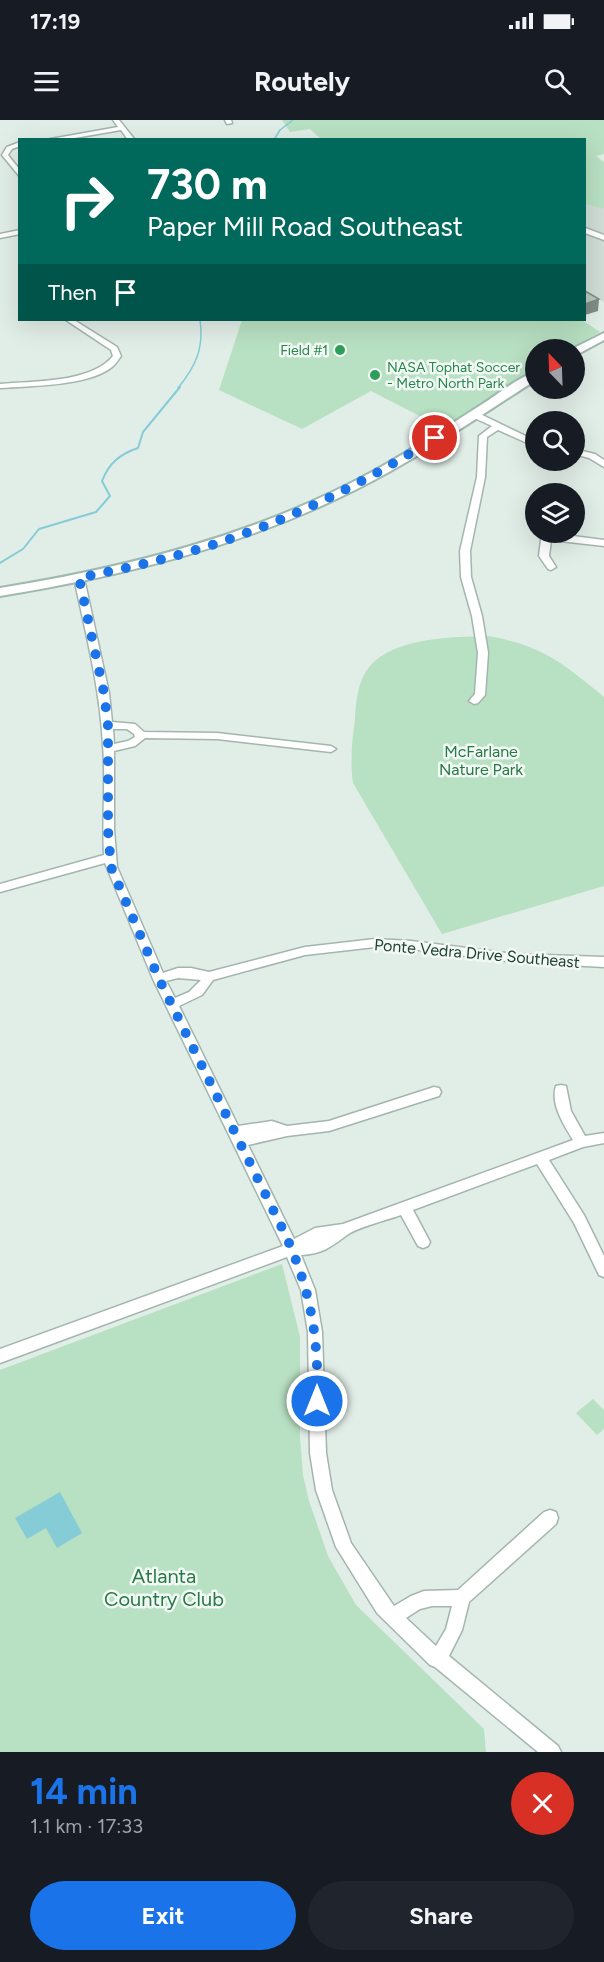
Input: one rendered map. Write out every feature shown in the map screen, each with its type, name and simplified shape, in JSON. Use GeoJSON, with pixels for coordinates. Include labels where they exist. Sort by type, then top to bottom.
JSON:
{"type":"FeatureCollection","features":[{"type":"Feature","properties":{"kind":"street"},"geometry":{"type":"LineString","coordinates":[[116,120],[130,138]]}},
{"type":"Feature","properties":{"kind":"street"},"geometry":{"type":"LineString","coordinates":[[60,138],[123,128]]}},
{"type":"Feature","properties":{"kind":"street"},"geometry":{"type":"LineString","coordinates":[[18,145],[9,148],[5,155],[18,173]]}},
{"type":"Feature","properties":{"kind":"street"},"geometry":{"type":"LineString","coordinates":[[586,230],[604,238]]}},
{"type":"Feature","properties":{"kind":"street"},"geometry":{"type":"LineString","coordinates":[[1,236],[18,232]]}},
{"type":"Feature","properties":{"kind":"street"},"geometry":{"type":"LineString","coordinates":[[0,386],[82,376],[102,371],[113,364],[117,356],[114,349],[72,321]]}},
{"type":"Feature","properties":{"kind":"street"},"geometry":{"type":"LineString","coordinates":[[585,346],[604,336]]}},
{"type":"Feature","properties":{"kind":"street"},"geometry":{"type":"LineString","coordinates":[[0,592],[79,578],[187,552],[271,524],[354,486],[525,382]]}},
{"type":"Feature","properties":{"kind":"street"},"geometry":{"type":"LineString","coordinates":[[473,414],[525,440]]}},
{"type":"Feature","properties":{"kind":"street"},"geometry":{"type":"LineString","coordinates":[[474,701],[480,695],[483,653],[477,616],[466,577],[465,551],[481,477],[483,436],[498,426]]}},
{"type":"Feature","properties":{"kind":"street"},"geometry":{"type":"LineString","coordinates":[[585,454],[604,463]]}},
{"type":"Feature","properties":{"kind":"street"},"geometry":{"type":"LineString","coordinates":[[585,540],[604,543]]}},
{"type":"Feature","properties":{"kind":"street"},"geometry":{"type":"LineString","coordinates":[[546,543],[544,556],[551,567]]}},
{"type":"Feature","properties":{"kind":"street"},"geometry":{"type":"LineString","coordinates":[[79,578],[100,668],[108,726],[109,858],[118,887],[159,979],[292,1249],[308,1290],[315,1332],[318,1453],[324,1490],[344,1547],[361,1576],[393,1618],[436,1659],[552,1752]]}},
{"type":"Feature","properties":{"kind":"street"},"geometry":{"type":"LineString","coordinates":[[108,726],[130,726],[137,729],[141,735]]}},
{"type":"Feature","properties":{"kind":"street"},"geometry":{"type":"LineString","coordinates":[[108,748],[131,744],[140,739],[141,735]]}},
{"type":"Feature","properties":{"kind":"street"},"geometry":{"type":"LineString","coordinates":[[141,735],[240,738],[331,749]]}},
{"type":"Feature","properties":{"kind":"street"},"geometry":{"type":"LineString","coordinates":[[0,888],[109,858]]}},
{"type":"Feature","properties":{"kind":"street","name":"Ponte Vedra Drive Southeast"},"geometry":{"type":"LineString","coordinates":[[159,979],[178,973],[209,977],[305,951],[375,943],[411,945],[514,958],[604,962]]}},
{"type":"Feature","properties":{"kind":"street"},"geometry":{"type":"LineString","coordinates":[[171,1004],[201,991],[209,977]]}},
{"type":"Feature","properties":{"kind":"street"},"geometry":{"type":"LineString","coordinates":[[561,1090],[561,1101],[565,1113],[582,1142]]}},
{"type":"Feature","properties":{"kind":"street"},"geometry":{"type":"LineString","coordinates":[[237,1137],[329,1126],[434,1092]]}},
{"type":"Feature","properties":{"kind":"street"},"geometry":{"type":"LineString","coordinates":[[0,1356],[292,1249],[302,1250],[335,1240],[344,1230],[582,1142],[604,1138]]}},
{"type":"Feature","properties":{"kind":"street"},"geometry":{"type":"LineString","coordinates":[[540,1158],[579,1219],[604,1271]]}},
{"type":"Feature","properties":{"kind":"street"},"geometry":{"type":"LineString","coordinates":[[404,1208],[423,1242]]}},
{"type":"Feature","properties":{"kind":"street"},"geometry":{"type":"LineString","coordinates":[[436,1659],[453,1636],[458,1621],[461,1598],[550,1518]]}},
{"type":"Feature","properties":{"kind":"street"},"geometry":{"type":"LineString","coordinates":[[393,1618],[407,1605],[421,1598],[461,1598]]}},
{"type":"Feature","properties":{"kind":"shaded area"},"geometry":{"type":"Polygon","coordinates":[[[586,204],[604,209],[604,302],[586,291],[586,204]]]}},
{"type":"Feature","properties":{"kind":"green space"},"geometry":{"type":"Polygon","coordinates":[[[282,120],[604,120],[604,154],[596,156],[604,162],[604,209],[586,204],[586,138],[320,138],[310,129],[290,132],[282,120]]]}},
{"type":"Feature","properties":{"kind":"green space","name":"NASA Tophat Soccer - Metro North Park"},"geometry":{"type":"Polygon","coordinates":[[[242,321],[584,321],[600,332],[585,340],[525,339],[525,376],[443,428],[371,391],[302,429],[219,390],[242,321]]]}},
{"type":"Feature","properties":{"kind":"green space","name":"McFarlane Nature Park"},"geometry":{"type":"Polygon","coordinates":[[[489,636],[538,651],[576,674],[604,697],[604,886],[442,934],[353,783],[352,751],[357,698],[360,684],[370,666],[381,656],[394,649],[426,640],[489,636]]]}},
{"type":"Feature","properties":{"kind":"green space","name":"Atlanta Country Club"},"geometry":{"type":"Polygon","coordinates":[[[282,1264],[300,1337],[300,1438],[303,1475],[309,1501],[328,1556],[356,1605],[484,1729],[486,1752],[0,1752],[0,1370],[282,1264]]]}},
{"type":"Feature","properties":{"kind":"green space"},"geometry":{"type":"Polygon","coordinates":[[[593,1399],[604,1410],[604,1429],[597,1435],[576,1413],[593,1399]]]}},
{"type":"Feature","properties":{"kind":"water"},"geometry":{"type":"Polygon","coordinates":[[[60,1492],[82,1533],[57,1548],[46,1528],[27,1539],[15,1518],[60,1492]]]}},
{"type":"Feature","properties":{"kind":"building"},"geometry":{"type":"Polygon","coordinates":[[[586,292],[599,299],[586,304],[586,292]]]}},
{"type":"Feature","properties":{"kind":"waterway"},"geometry":{"type":"LineString","coordinates":[[275,138],[280,130],[293,120]]}},
{"type":"Feature","properties":{"kind":"waterway"},"geometry":{"type":"LineString","coordinates":[[178,388],[190,372],[200,348],[200,321]]}},
{"type":"Feature","properties":{"kind":"waterway"},"geometry":{"type":"LineString","coordinates":[[0,563],[23,549],[39,529],[96,512],[110,496],[102,481],[108,469],[121,456],[138,448],[143,432],[180,387]]}},
{"type":"Feature","properties":{"kind":"place","name":"Field #1"},"geometry":{"type":"Point","coordinates":[340,350]}},
{"type":"Feature","properties":{"kind":"place","name":"NASA Tophat Soccer - Metro North Park"},"geometry":{"type":"Point","coordinates":[375,375]}},
{"type":"Feature","properties":{"kind":"route"},"geometry":{"type":"LineString","coordinates":[[317,1401],[315,1332],[308,1290],[300,1268],[159,979],[130,917],[111,867],[108,830],[108,726],[100,668],[79,578],[157,560],[238,537],[354,486],[402,460],[435,438]]}}]}
